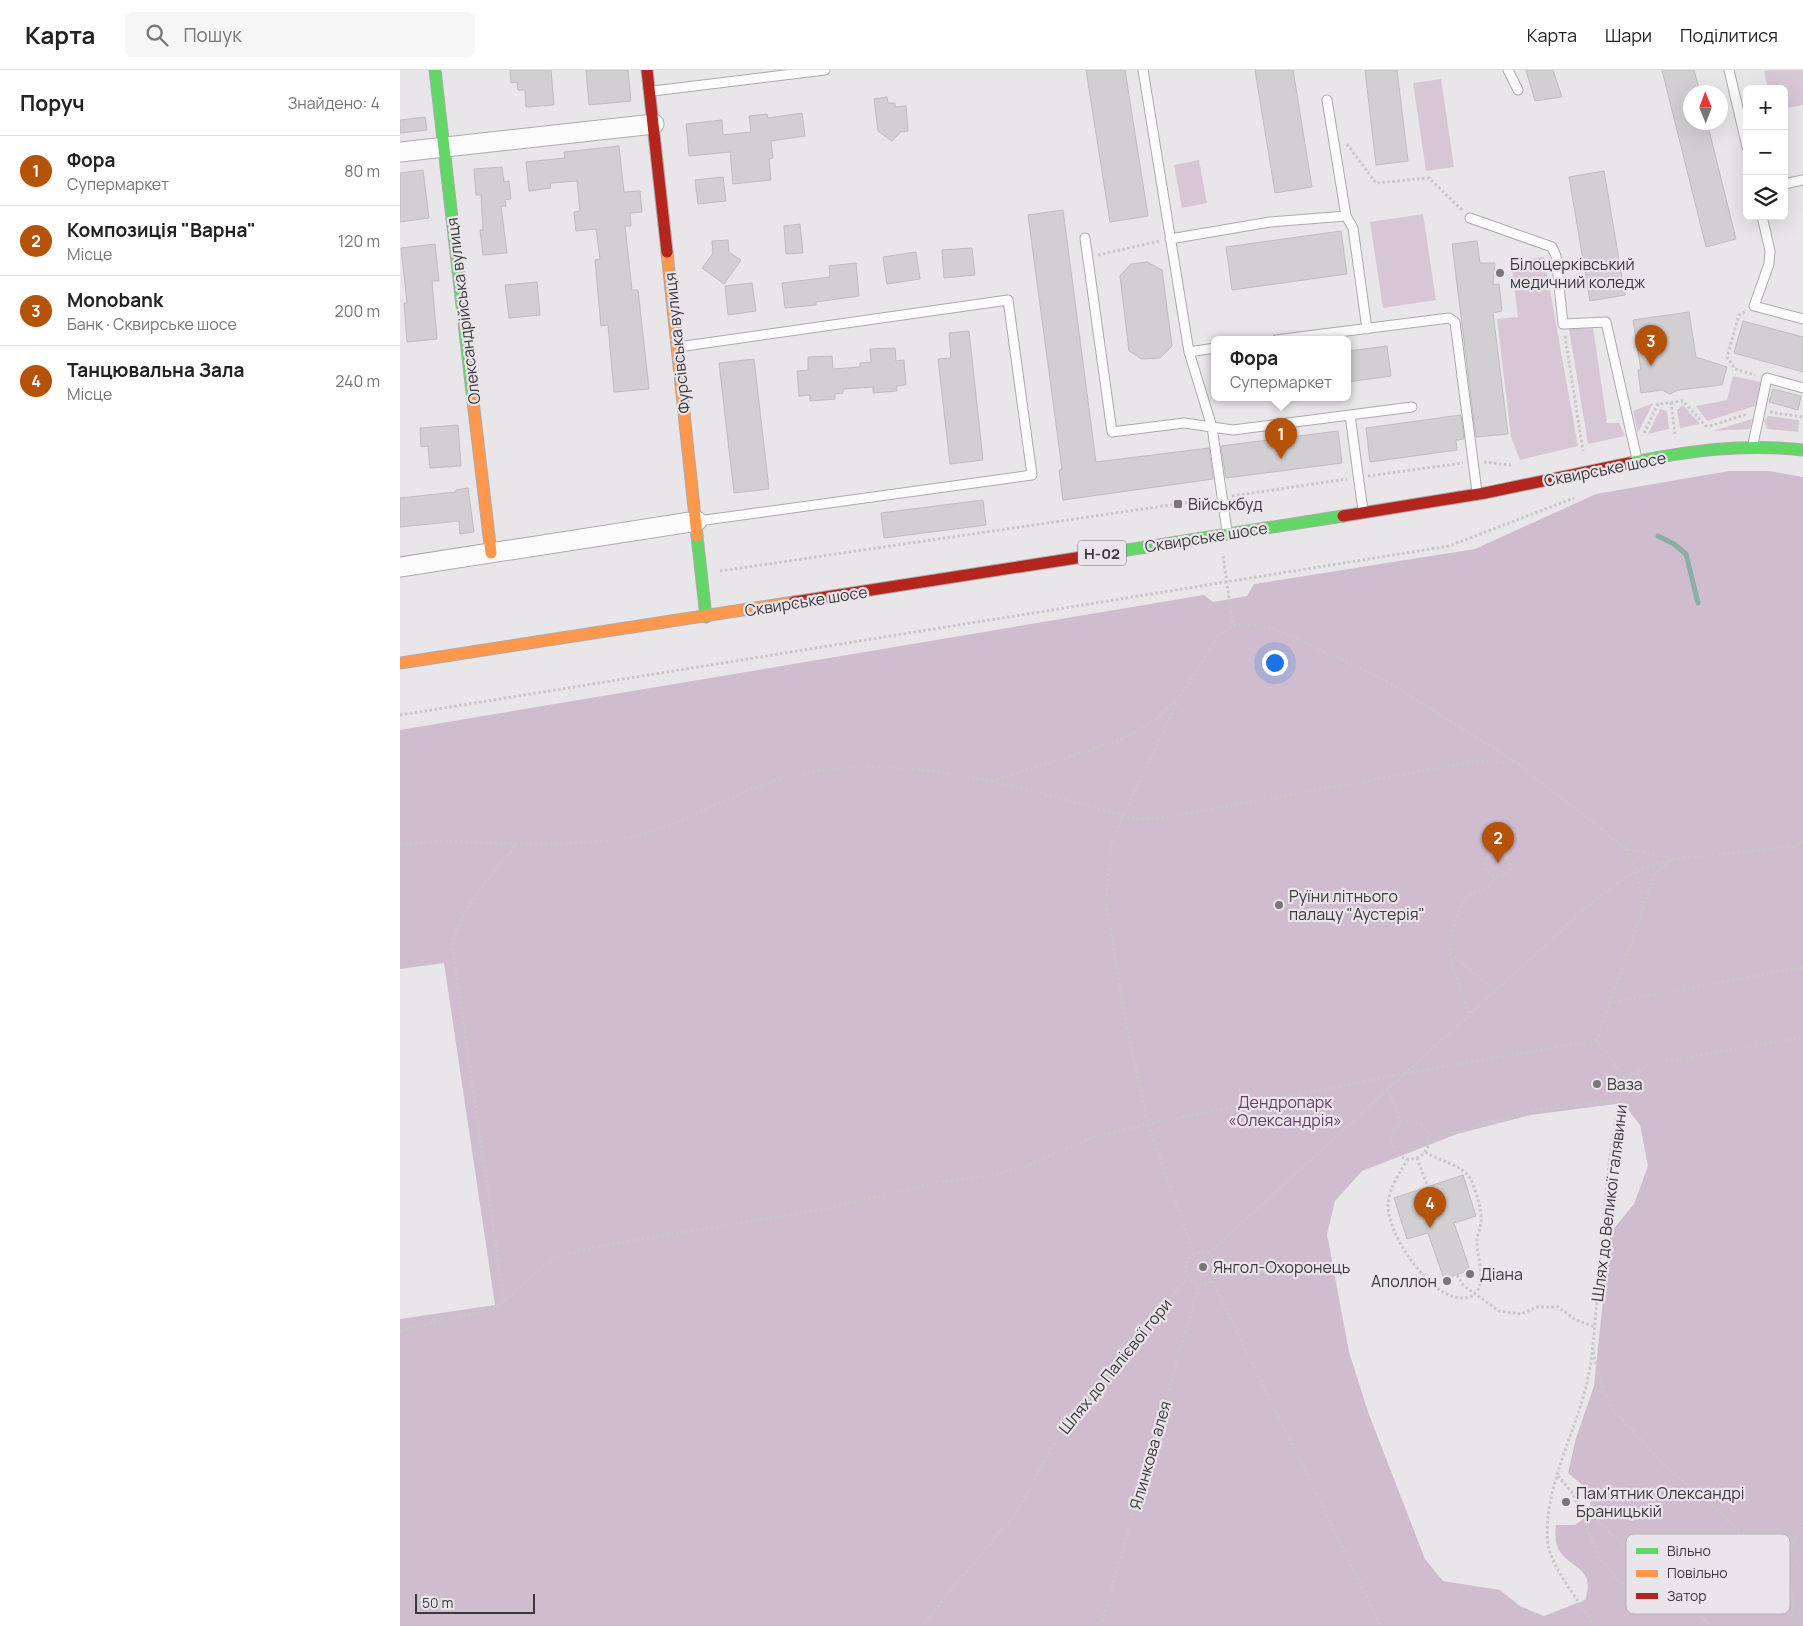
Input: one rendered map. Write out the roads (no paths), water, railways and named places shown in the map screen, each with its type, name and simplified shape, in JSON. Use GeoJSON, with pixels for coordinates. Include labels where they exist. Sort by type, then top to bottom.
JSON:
{"type":"FeatureCollection","features":[{"type":"Feature","properties":{"kind":"main road","name":"Олександрійська вулиця"},"geometry":{"type":"LineString","coordinates":[[435,70],[491,553]]}},
{"type":"Feature","properties":{"kind":"main road","name":"Фурсівська вулиця"},"geometry":{"type":"LineString","coordinates":[[647,70],[706,617]]}},
{"type":"Feature","properties":{"kind":"main road","name":"Сквирське шосе"},"geometry":{"type":"LineString","coordinates":[[400,662],[706,617],[1227,533],[1477,495],[1638,462],[1720,448],[1752,447],[1803,450]]}},
{"type":"Feature","properties":{"kind":"street"},"geometry":{"type":"LineString","coordinates":[[400,152],[654,124]]}},
{"type":"Feature","properties":{"kind":"street"},"geometry":{"type":"LineString","coordinates":[[400,567],[697,521]]}},
{"type":"Feature","properties":{"kind":"lane"},"geometry":{"type":"LineString","coordinates":[[650,91],[826,70]]}},
{"type":"Feature","properties":{"kind":"lane"},"geometry":{"type":"LineString","coordinates":[[1142,70],[1189,352],[1212,427],[1227,533]]}},
{"type":"Feature","properties":{"kind":"lane"},"geometry":{"type":"LineString","coordinates":[[1508,70],[1518,90]]}},
{"type":"Feature","properties":{"kind":"lane"},"geometry":{"type":"LineString","coordinates":[[1729,70],[1743,130]]}},
{"type":"Feature","properties":{"kind":"lane"},"geometry":{"type":"LineString","coordinates":[[1327,100],[1346,216],[1353,228],[1367,328]]}},
{"type":"Feature","properties":{"kind":"lane"},"geometry":{"type":"LineString","coordinates":[[1788,183],[1803,180]]}},
{"type":"Feature","properties":{"kind":"lane"},"geometry":{"type":"LineString","coordinates":[[1170,239],[1270,222],[1346,216]]}},
{"type":"Feature","properties":{"kind":"lane"},"geometry":{"type":"LineString","coordinates":[[1470,218],[1552,247],[1556,256],[1563,324],[1606,322],[1638,462]]}},
{"type":"Feature","properties":{"kind":"lane"},"geometry":{"type":"LineString","coordinates":[[1763,220],[1770,251],[1769,264],[1754,306],[1803,319]]}},
{"type":"Feature","properties":{"kind":"lane"},"geometry":{"type":"LineString","coordinates":[[1085,238],[1112,432],[1184,423],[1233,430],[1412,407]]}},
{"type":"Feature","properties":{"kind":"lane"},"geometry":{"type":"LineString","coordinates":[[678,347],[1008,300],[1032,475],[697,521]]}},
{"type":"Feature","properties":{"kind":"lane"},"geometry":{"type":"LineString","coordinates":[[1306,336],[1449,318],[1455,322],[1477,495]]}},
{"type":"Feature","properties":{"kind":"lane"},"geometry":{"type":"LineString","coordinates":[[1189,352],[1211,349]]}},
{"type":"Feature","properties":{"kind":"lane"},"geometry":{"type":"LineString","coordinates":[[1752,447],[1767,378],[1803,388]]}},
{"type":"Feature","properties":{"kind":"lane"},"geometry":{"type":"LineString","coordinates":[[1350,415],[1363,513]]}},
{"type":"Feature","properties":{"kind":"waterway"},"geometry":{"type":"LineString","coordinates":[[1658,536],[1674,544],[1686,554],[1698,603]]}},
{"type":"Feature","properties":{"kind":"place","name":"Білоцерківський медичний коледж"},"geometry":{"type":"Point","coordinates":[1500,273]}},
{"type":"Feature","properties":{"kind":"place","name":"Monobank"},"geometry":{"type":"Point","coordinates":[1651,366]}},
{"type":"Feature","properties":{"kind":"place","name":"Фора"},"geometry":{"type":"Point","coordinates":[1281,459]}},
{"type":"Feature","properties":{"kind":"place","name":"Військбуд"},"geometry":{"type":"Point","coordinates":[1178,504]}},
{"type":"Feature","properties":{"kind":"place","name":"Композиція \"Варна\""},"geometry":{"type":"Point","coordinates":[1498,863]}},
{"type":"Feature","properties":{"kind":"place","name":"Руїни літнього палацу \"Аустерія\""},"geometry":{"type":"Point","coordinates":[1279,905]}},
{"type":"Feature","properties":{"kind":"place","name":"Ваза"},"geometry":{"type":"Point","coordinates":[1597,1084]}},
{"type":"Feature","properties":{"kind":"place","name":"Танцювальна Зала"},"geometry":{"type":"Point","coordinates":[1430,1228]}},
{"type":"Feature","properties":{"kind":"place","name":"Янгол-Охоронець"},"geometry":{"type":"Point","coordinates":[1203,1267]}},
{"type":"Feature","properties":{"kind":"place","name":"Діана"},"geometry":{"type":"Point","coordinates":[1470,1274]}},
{"type":"Feature","properties":{"kind":"place","name":"Аполлон"},"geometry":{"type":"Point","coordinates":[1447,1281]}},
{"type":"Feature","properties":{"kind":"place","name":"Пам'ятник Олександрі Браницькій"},"geometry":{"type":"Point","coordinates":[1566,1502]}},
{"type":"Feature","properties":{"kind":"park label","name":"Дендропарк «Олександрія»"},"geometry":{"type":"Point","coordinates":[1285,1111]}}]}
